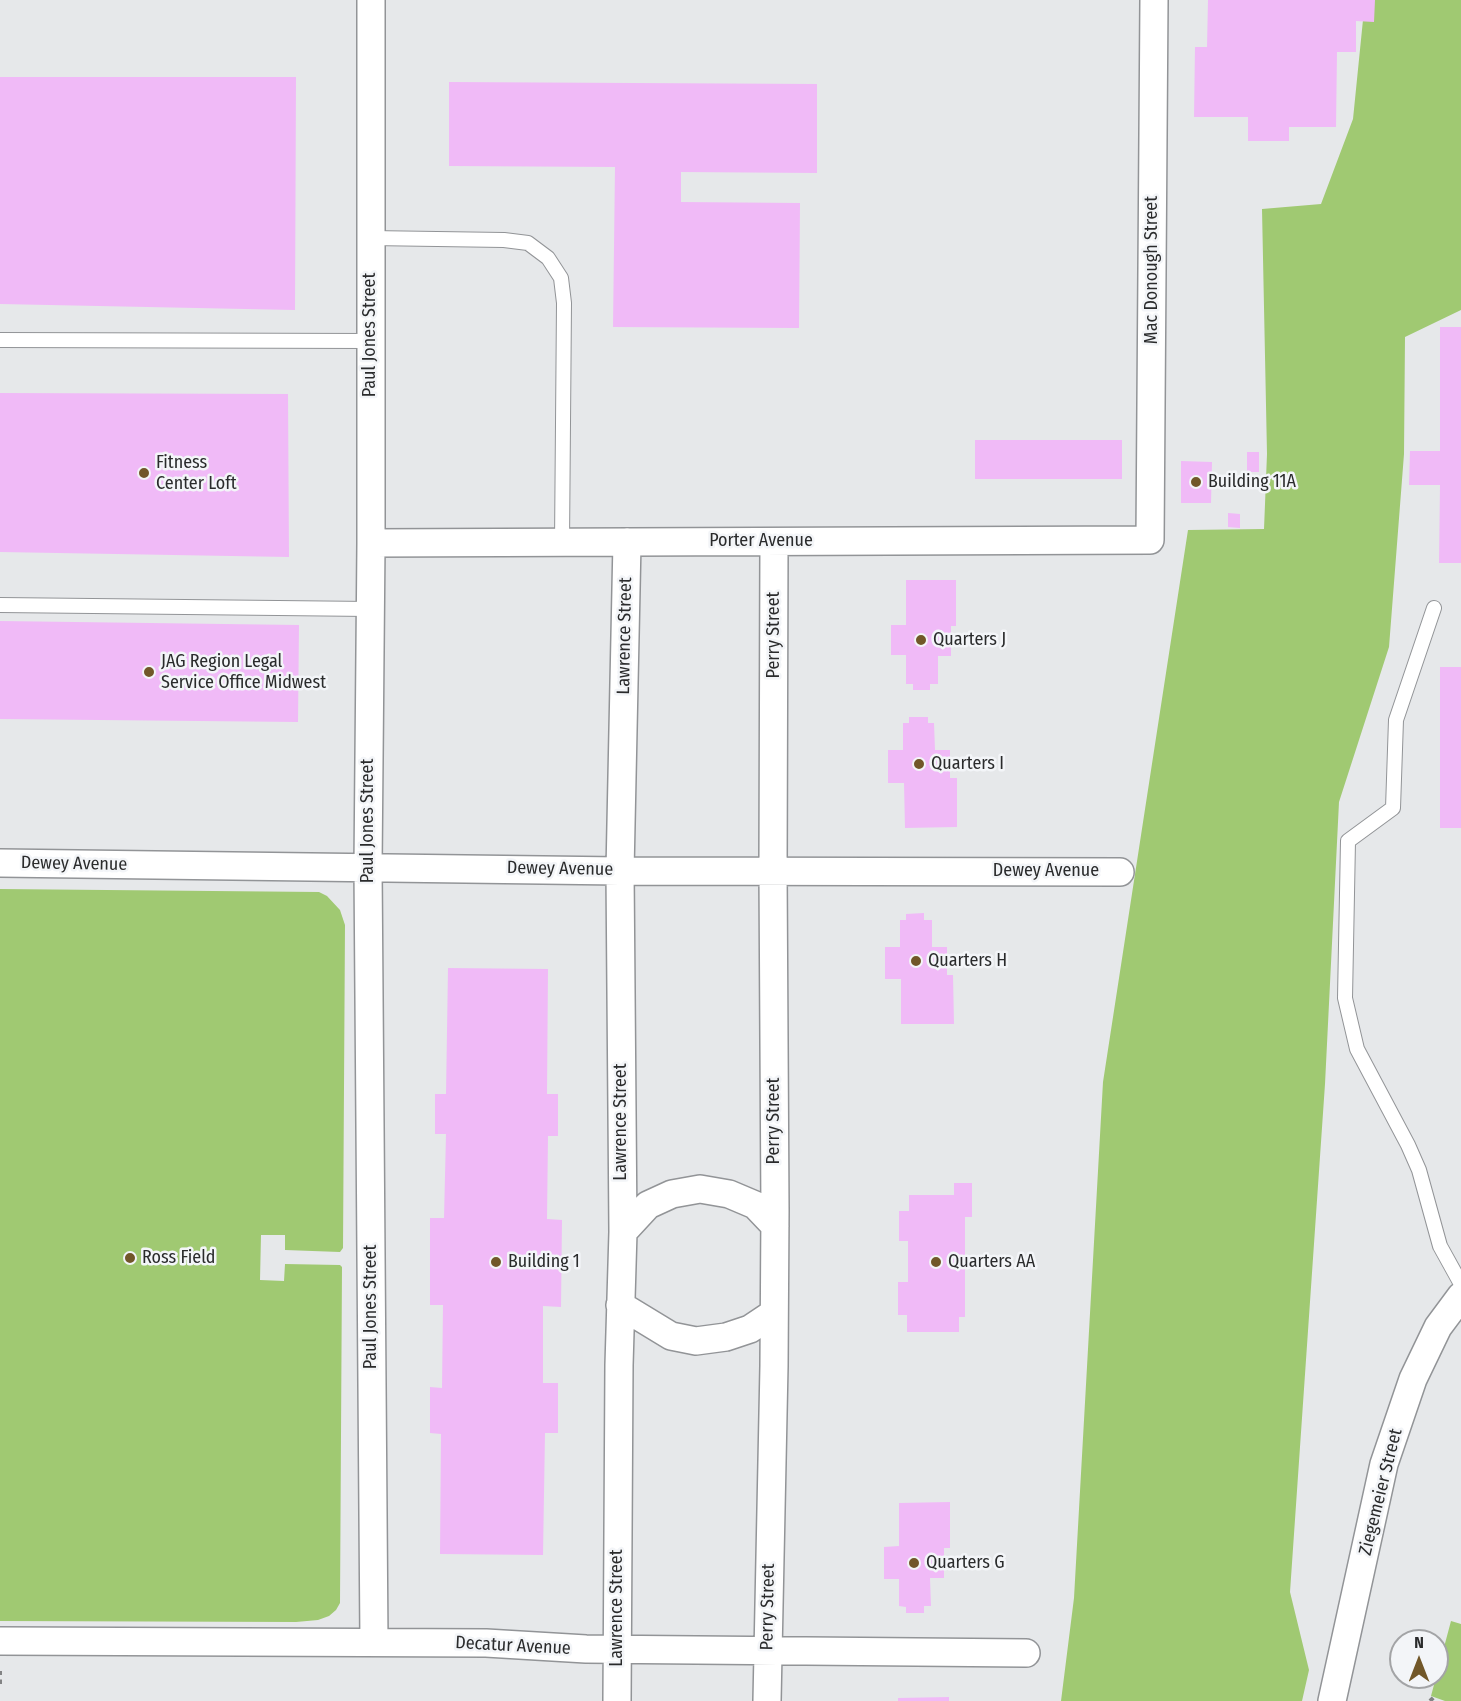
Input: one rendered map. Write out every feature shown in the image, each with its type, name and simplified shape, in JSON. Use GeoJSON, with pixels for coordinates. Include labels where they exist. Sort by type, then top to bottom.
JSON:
{"type":"FeatureCollection","features":[{"type":"Feature","properties":{"kind":"street","name":"Paul Jones Street"},"geometry":{"type":"LineString","coordinates":[[371,0],[371,543],[368,867],[374,1642]]}},
{"type":"Feature","properties":{"kind":"street","name":"Mac Donough Street"},"geometry":{"type":"LineString","coordinates":[[1150,540],[1154,0]]}},
{"type":"Feature","properties":{"kind":"street","name":"Porter Avenue"},"geometry":{"type":"LineString","coordinates":[[371,543],[1150,540]]}},
{"type":"Feature","properties":{"kind":"street","name":"Lawrence Street"},"geometry":{"type":"LineString","coordinates":[[617,1701],[620,1305],[623,1232],[620,871],[627,542]]}},
{"type":"Feature","properties":{"kind":"street","name":"Perry Street"},"geometry":{"type":"LineString","coordinates":[[766,1701],[775,1226],[774,542]]}},
{"type":"Feature","properties":{"kind":"street","name":"Dewey Avenue"},"geometry":{"type":"LineString","coordinates":[[0,862],[620,871],[1120,872]]}},
{"type":"Feature","properties":{"kind":"street"},"geometry":{"type":"LineString","coordinates":[[623,1232],[648,1205],[672,1194],[700,1189],[729,1194],[755,1205],[775,1226]]}},
{"type":"Feature","properties":{"kind":"street","name":"Ziegemeier Street"},"geometry":{"type":"LineString","coordinates":[[1332,1701],[1384,1464],[1413,1379],[1438,1327],[1461,1296]]}},
{"type":"Feature","properties":{"kind":"street"},"geometry":{"type":"LineString","coordinates":[[620,1305],[671,1336],[696,1341],[726,1337],[750,1329],[774,1313]]}},
{"type":"Feature","properties":{"kind":"street","name":"Decatur Avenue"},"geometry":{"type":"LineString","coordinates":[[0,1641],[486,1643],[586,1649],[1026,1653]]}},
{"type":"Feature","properties":{"kind":"lane"},"geometry":{"type":"LineString","coordinates":[[370,238],[504,240],[528,243],[548,258],[561,278],[564,303],[562,543]]}},
{"type":"Feature","properties":{"kind":"lane"},"geometry":{"type":"LineString","coordinates":[[0,340],[370,340]]}},
{"type":"Feature","properties":{"kind":"lane"},"geometry":{"type":"LineString","coordinates":[[0,605],[370,609]]}},
{"type":"Feature","properties":{"kind":"lane"},"geometry":{"type":"LineString","coordinates":[[1434,608],[1396,720],[1393,808],[1348,841],[1345,998],[1357,1049],[1408,1145],[1419,1170],[1440,1246],[1461,1284]]}},
{"type":"Feature","properties":{"kind":"path"},"geometry":{"type":"LineString","coordinates":[[1430,1701],[1434,1698]]}},
{"type":"Feature","properties":{"kind":"green space"},"geometry":{"type":"Polygon","coordinates":[[[1365,0],[1461,0],[1461,310],[1405,337],[1404,454],[1389,647],[1339,802],[1325,1084],[1290,1592],[1309,1670],[1302,1701],[1061,1701],[1074,1598],[1103,1082],[1188,530],[1264,529],[1267,454],[1262,209],[1321,204],[1353,119],[1365,0]]]}},
{"type":"Feature","properties":{"kind":"green space","name":"Ross Field"},"geometry":{"type":"Polygon","coordinates":[[[0,889],[319,892],[327,896],[340,910],[345,925],[343,1248],[340,1252],[285,1250],[285,1235],[261,1235],[260,1280],[284,1281],[285,1264],[340,1265],[342,1267],[340,1603],[329,1616],[318,1620],[296,1622],[0,1621],[0,889]]]}},
{"type":"Feature","properties":{"kind":"green space"},"geometry":{"type":"Polygon","coordinates":[[[1451,1621],[1461,1624],[1461,1701],[1445,1701],[1431,1696],[1433,1689],[1449,1689],[1449,1629],[1451,1621]]]}},
{"type":"Feature","properties":{"kind":"building"},"geometry":{"type":"Polygon","coordinates":[[[1208,0],[1375,0],[1374,22],[1356,21],[1356,52],[1337,52],[1336,127],[1289,127],[1289,141],[1248,141],[1248,117],[1194,117],[1195,47],[1207,47],[1208,0]]]}},
{"type":"Feature","properties":{"kind":"building"},"geometry":{"type":"Polygon","coordinates":[[[0,77],[296,77],[295,310],[0,304],[0,77]]]}},
{"type":"Feature","properties":{"kind":"building"},"geometry":{"type":"Polygon","coordinates":[[[449,82],[817,84],[817,173],[681,172],[681,202],[800,203],[799,328],[613,327],[615,167],[449,166],[449,82]]]}},
{"type":"Feature","properties":{"kind":"building"},"geometry":{"type":"Polygon","coordinates":[[[1440,327],[1461,327],[1461,563],[1439,563],[1440,485],[1409,485],[1410,451],[1440,451],[1440,327]]]}},
{"type":"Feature","properties":{"kind":"building","name":"Fitness Center Loft"},"geometry":{"type":"Polygon","coordinates":[[[0,393],[288,394],[289,557],[0,552],[0,393]]]}},
{"type":"Feature","properties":{"kind":"building"},"geometry":{"type":"Polygon","coordinates":[[[975,440],[1122,440],[1122,479],[975,479],[975,440]]]}},
{"type":"Feature","properties":{"kind":"building"},"geometry":{"type":"Polygon","coordinates":[[[1247,452],[1259,452],[1259,472],[1247,472],[1247,452]]]}},
{"type":"Feature","properties":{"kind":"building","name":"Building 11A"},"geometry":{"type":"Polygon","coordinates":[[[1181,461],[1212,462],[1211,503],[1181,503],[1181,461]]]}},
{"type":"Feature","properties":{"kind":"building"},"geometry":{"type":"Polygon","coordinates":[[[1228,513],[1240,514],[1240,528],[1228,527],[1228,513]]]}},
{"type":"Feature","properties":{"kind":"building","name":"Quarters J"},"geometry":{"type":"Polygon","coordinates":[[[906,580],[956,580],[956,626],[951,626],[951,656],[938,656],[938,684],[930,684],[930,690],[913,690],[913,684],[906,684],[906,655],[891,655],[891,625],[906,625],[906,580]]]}},
{"type":"Feature","properties":{"kind":"building","name":"JAG Region Legal Service Office Midwest"},"geometry":{"type":"Polygon","coordinates":[[[0,621],[299,625],[298,722],[0,719],[0,621]]]}},
{"type":"Feature","properties":{"kind":"building"},"geometry":{"type":"Polygon","coordinates":[[[1440,667],[1461,667],[1461,828],[1440,828],[1440,667]]]}},
{"type":"Feature","properties":{"kind":"building","name":"Quarters I"},"geometry":{"type":"Polygon","coordinates":[[[909,717],[928,717],[928,723],[934,723],[935,750],[950,750],[950,778],[957,778],[957,827],[905,828],[904,783],[888,783],[888,750],[903,750],[903,723],[909,723],[909,717]]]}},
{"type":"Feature","properties":{"kind":"building","name":"Quarters H"},"geometry":{"type":"Polygon","coordinates":[[[924,913],[924,920],[932,920],[932,947],[947,947],[947,975],[953,975],[954,1024],[901,1024],[901,979],[885,979],[885,947],[900,947],[900,920],[906,920],[906,914],[924,913]]]}},
{"type":"Feature","properties":{"kind":"building","name":"Building 1"},"geometry":{"type":"Polygon","coordinates":[[[448,968],[548,969],[547,1094],[558,1094],[558,1136],[548,1136],[547,1219],[562,1220],[561,1307],[543,1306],[543,1383],[558,1383],[558,1433],[545,1433],[543,1555],[440,1554],[441,1434],[430,1433],[430,1387],[442,1388],[443,1305],[430,1305],[430,1218],[444,1218],[446,1134],[435,1134],[435,1094],[446,1094],[448,968]]]}},
{"type":"Feature","properties":{"kind":"building","name":"Quarters AA"},"geometry":{"type":"Polygon","coordinates":[[[954,1183],[972,1183],[972,1217],[965,1217],[965,1317],[959,1317],[959,1332],[907,1332],[907,1315],[898,1315],[898,1282],[908,1282],[908,1241],[899,1241],[899,1211],[909,1211],[909,1195],[954,1195],[954,1183]]]}},
{"type":"Feature","properties":{"kind":"building","name":"Quarters G"},"geometry":{"type":"Polygon","coordinates":[[[950,1502],[950,1548],[944,1548],[944,1578],[930,1578],[931,1606],[924,1606],[924,1613],[906,1613],[906,1607],[899,1606],[899,1579],[884,1579],[884,1547],[899,1546],[899,1503],[950,1502]]]}},
{"type":"Feature","properties":{"kind":"building"},"geometry":{"type":"Polygon","coordinates":[[[949,1697],[949,1701],[898,1701],[898,1698],[949,1697]]]}},
{"type":"Feature","properties":{"kind":"place","name":"Fitness Center Loft"},"geometry":{"type":"Point","coordinates":[144,473]}},
{"type":"Feature","properties":{"kind":"place","name":"Building 11A"},"geometry":{"type":"Point","coordinates":[1196,482]}},
{"type":"Feature","properties":{"kind":"place","name":"Quarters J"},"geometry":{"type":"Point","coordinates":[921,640]}},
{"type":"Feature","properties":{"kind":"place","name":"JAG Region Legal Service Office Midwest"},"geometry":{"type":"Point","coordinates":[149,672]}},
{"type":"Feature","properties":{"kind":"place","name":"Quarters I"},"geometry":{"type":"Point","coordinates":[919,764]}},
{"type":"Feature","properties":{"kind":"place","name":"Quarters H"},"geometry":{"type":"Point","coordinates":[916,961]}},
{"type":"Feature","properties":{"kind":"place","name":"Ross Field"},"geometry":{"type":"Point","coordinates":[130,1258]}},
{"type":"Feature","properties":{"kind":"place","name":"Building 1"},"geometry":{"type":"Point","coordinates":[496,1262]}},
{"type":"Feature","properties":{"kind":"place","name":"Quarters AA"},"geometry":{"type":"Point","coordinates":[936,1262]}},
{"type":"Feature","properties":{"kind":"place","name":"Quarters G"},"geometry":{"type":"Point","coordinates":[914,1563]}}]}
